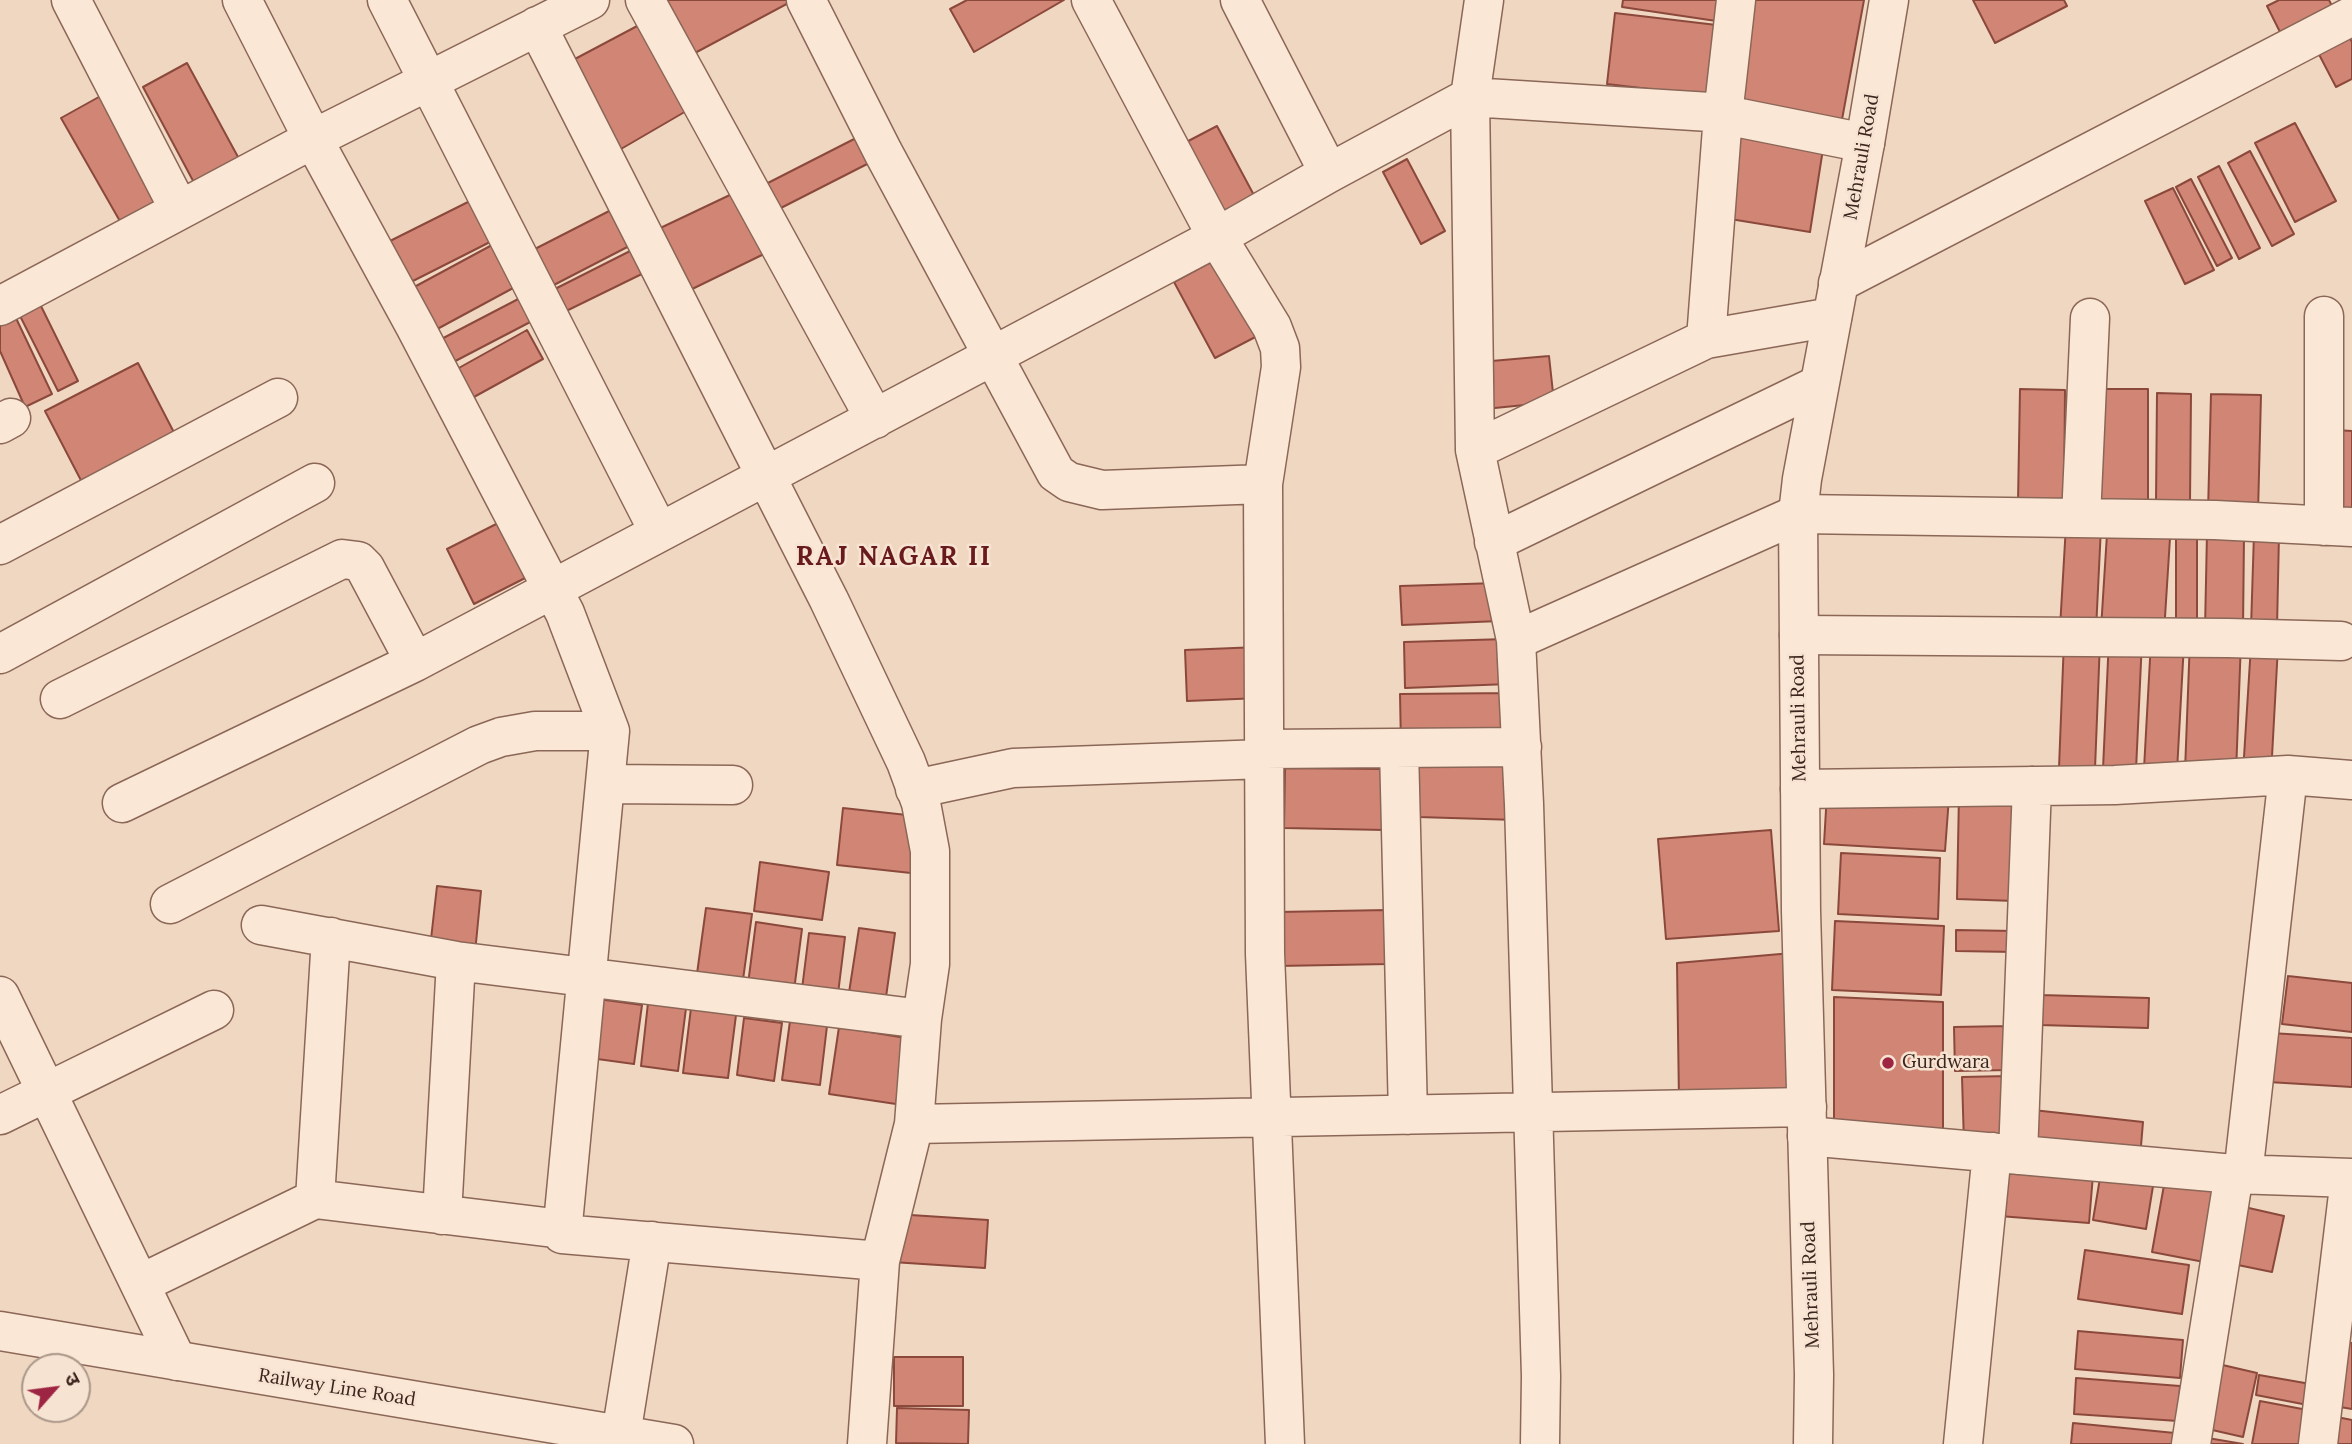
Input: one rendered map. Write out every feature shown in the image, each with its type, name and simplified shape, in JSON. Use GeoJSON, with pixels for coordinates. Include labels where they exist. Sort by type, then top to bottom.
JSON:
{"type":"FeatureCollection","features":[{"type":"Feature","properties":{"kind":"street"},"geometry":{"type":"LineString","coordinates":[[71,0],[179,209]]}},
{"type":"Feature","properties":{"kind":"street"},"geometry":{"type":"LineString","coordinates":[[242,0],[565,612],[610,731],[562,1234],[880,1261]]}},
{"type":"Feature","properties":{"kind":"street"},"geometry":{"type":"LineString","coordinates":[[387,0],[659,532]]}},
{"type":"Feature","properties":{"kind":"street"},"geometry":{"type":"LineString","coordinates":[[0,306],[313,139],[590,0]]}},
{"type":"Feature","properties":{"kind":"street"},"geometry":{"type":"LineString","coordinates":[[645,0],[875,419]]}},
{"type":"Feature","properties":{"kind":"street"},"geometry":{"type":"LineString","coordinates":[[806,0],[883,152],[1056,473],[1069,482],[1101,490],[1263,484]]}},
{"type":"Feature","properties":{"kind":"street"},"geometry":{"type":"LineString","coordinates":[[1091,0],[1217,237],[1272,327],[1280,348],[1281,368],[1263,484],[1264,754],[1265,954],[1285,1444]]}},
{"type":"Feature","properties":{"kind":"street"},"geometry":{"type":"LineString","coordinates":[[1240,0],[1329,173]]}},
{"type":"Feature","properties":{"kind":"street"},"geometry":{"type":"LineString","coordinates":[[1484,0],[1470,97],[1475,450],[1516,640],[1522,747],[1541,1376],[1540,1444]]}},
{"type":"Feature","properties":{"kind":"street"},"geometry":{"type":"LineString","coordinates":[[1706,340],[1723,115],[1736,0]]}},
{"type":"Feature","properties":{"kind":"street","name":"Mehrauli Road"},"geometry":{"type":"LineString","coordinates":[[1813,1444],[1814,1375],[1800,789],[1798,514],[1818,385],[1865,143],[1889,0]]}},
{"type":"Feature","properties":{"kind":"street"},"geometry":{"type":"LineString","coordinates":[[1475,450],[1706,340],[1835,300],[2352,16]]}},
{"type":"Feature","properties":{"kind":"street"},"geometry":{"type":"LineString","coordinates":[[537,26],[830,600],[906,762],[920,803],[930,851],[930,964],[922,1018],[915,1124],[880,1261],[867,1444]]}},
{"type":"Feature","properties":{"kind":"street"},"geometry":{"type":"LineString","coordinates":[[122,803],[415,662],[1217,237],[1470,97],[1710,112],[1865,143]]}},
{"type":"Feature","properties":{"kind":"street"},"geometry":{"type":"LineString","coordinates":[[1516,640],[1798,514],[2215,520],[2338,526],[2325,316]]}},
{"type":"Feature","properties":{"kind":"street"},"geometry":{"type":"LineString","coordinates":[[2081,518],[2090,318]]}},
{"type":"Feature","properties":{"kind":"street"},"geometry":{"type":"LineString","coordinates":[[1494,542],[1818,385]]}},
{"type":"Feature","properties":{"kind":"street"},"geometry":{"type":"LineString","coordinates":[[0,545],[278,398]]}},
{"type":"Feature","properties":{"kind":"street"},"geometry":{"type":"LineString","coordinates":[[0,654],[315,483]]}},
{"type":"Feature","properties":{"kind":"street"},"geometry":{"type":"LineString","coordinates":[[60,699],[342,559],[358,561],[365,568],[415,662]]}},
{"type":"Feature","properties":{"kind":"street"},"geometry":{"type":"LineString","coordinates":[[1798,635],[2341,641]]}},
{"type":"Feature","properties":{"kind":"street"},"geometry":{"type":"LineString","coordinates":[[170,904],[479,745],[501,737],[536,731],[610,731]]}},
{"type":"Feature","properties":{"kind":"street"},"geometry":{"type":"LineString","coordinates":[[915,789],[1013,768],[1399,748],[1522,747]]}},
{"type":"Feature","properties":{"kind":"street"},"geometry":{"type":"LineString","coordinates":[[1399,748],[1408,1115]]}},
{"type":"Feature","properties":{"kind":"street"},"geometry":{"type":"LineString","coordinates":[[1800,789],[2115,785],[2288,775],[2352,780]]}},
{"type":"Feature","properties":{"kind":"street"},"geometry":{"type":"LineString","coordinates":[[2192,1444],[2239,1175],[2288,775]]}},
{"type":"Feature","properties":{"kind":"street"},"geometry":{"type":"LineString","coordinates":[[605,784],[733,785]]}},
{"type":"Feature","properties":{"kind":"street"},"geometry":{"type":"LineString","coordinates":[[1964,1444],[2005,1154],[2032,786]]}},
{"type":"Feature","properties":{"kind":"street"},"geometry":{"type":"LineString","coordinates":[[261,925],[456,961],[922,1018]]}},
{"type":"Feature","properties":{"kind":"street"},"geometry":{"type":"LineString","coordinates":[[315,1199],[331,937]]}},
{"type":"Feature","properties":{"kind":"street"},"geometry":{"type":"LineString","coordinates":[[442,1214],[456,961]]}},
{"type":"Feature","properties":{"kind":"street"},"geometry":{"type":"LineString","coordinates":[[0,996],[177,1361]]}},
{"type":"Feature","properties":{"kind":"street"},"geometry":{"type":"LineString","coordinates":[[0,1115],[214,1010]]}},
{"type":"Feature","properties":{"kind":"street"},"geometry":{"type":"LineString","coordinates":[[915,1124],[1533,1114],[1807,1121],[2005,1154],[2239,1175],[2351,1178],[2318,1444]]}},
{"type":"Feature","properties":{"kind":"street"},"geometry":{"type":"LineString","coordinates":[[140,1284],[315,1199],[562,1229]]}},
{"type":"Feature","properties":{"kind":"street"},"geometry":{"type":"LineString","coordinates":[[621,1435],[652,1241]]}},
{"type":"Feature","properties":{"kind":"street","name":"Railway Line Road"},"geometry":{"type":"LineString","coordinates":[[0,1331],[674,1444]]}},
{"type":"Feature","properties":{"kind":"building"},"geometry":{"type":"Polygon","coordinates":[[[666,0],[794,0],[693,54],[666,0]]]}},
{"type":"Feature","properties":{"kind":"building"},"geometry":{"type":"Polygon","coordinates":[[[967,0],[1064,0],[974,52],[950,9],[967,0]]]}},
{"type":"Feature","properties":{"kind":"building"},"geometry":{"type":"Polygon","coordinates":[[[1623,0],[1727,0],[1723,22],[1622,7],[1623,0]]]}},
{"type":"Feature","properties":{"kind":"building"},"geometry":{"type":"Polygon","coordinates":[[[1746,0],[1864,0],[1841,125],[1727,103],[1746,0]]]}},
{"type":"Feature","properties":{"kind":"building"},"geometry":{"type":"Polygon","coordinates":[[[1973,0],[2064,0],[2067,6],[1995,43],[1973,0]]]}},
{"type":"Feature","properties":{"kind":"building"},"geometry":{"type":"Polygon","coordinates":[[[2279,0],[2329,0],[2334,10],[2282,36],[2267,6],[2279,0]]]}},
{"type":"Feature","properties":{"kind":"building"},"geometry":{"type":"Polygon","coordinates":[[[1615,13],[1725,26],[1717,97],[1607,84],[1615,13]]]}},
{"type":"Feature","properties":{"kind":"building"},"geometry":{"type":"Polygon","coordinates":[[[641,24],[688,110],[621,149],[573,60],[641,24]]]}},
{"type":"Feature","properties":{"kind":"building"},"geometry":{"type":"Polygon","coordinates":[[[2343,25],[2352,42],[2352,79],[2336,87],[2312,41],[2343,25]]]}},
{"type":"Feature","properties":{"kind":"building"},"geometry":{"type":"Polygon","coordinates":[[[187,63],[244,168],[199,192],[143,87],[187,63]]]}},
{"type":"Feature","properties":{"kind":"building"},"geometry":{"type":"Polygon","coordinates":[[[106,93],[169,205],[125,230],[61,118],[106,93]]]}},
{"type":"Feature","properties":{"kind":"building"},"geometry":{"type":"Polygon","coordinates":[[[2295,123],[2336,201],[2295,222],[2255,143],[2295,123]]]}},
{"type":"Feature","properties":{"kind":"building"},"geometry":{"type":"Polygon","coordinates":[[[1217,126],[1256,199],[1212,222],[1173,149],[1217,126]]]}},
{"type":"Feature","properties":{"kind":"building"},"geometry":{"type":"Polygon","coordinates":[[[1737,134],[1823,149],[1810,232],[1724,218],[1737,134]]]}},
{"type":"Feature","properties":{"kind":"building"},"geometry":{"type":"Polygon","coordinates":[[[862,135],[875,160],[773,212],[760,187],[862,135]]]}},
{"type":"Feature","properties":{"kind":"building"},"geometry":{"type":"Polygon","coordinates":[[[2250,151],[2294,234],[2272,246],[2228,163],[2250,151]]]}},
{"type":"Feature","properties":{"kind":"building"},"geometry":{"type":"Polygon","coordinates":[[[1407,159],[1445,231],[1421,244],[1383,172],[1407,159]]]}},
{"type":"Feature","properties":{"kind":"building"},"geometry":{"type":"Polygon","coordinates":[[[2219,166],[2260,248],[2239,259],[2198,177],[2219,166]]]}},
{"type":"Feature","properties":{"kind":"building"},"geometry":{"type":"Polygon","coordinates":[[[2191,179],[2232,258],[2217,266],[2176,187],[2191,179]]]}},
{"type":"Feature","properties":{"kind":"building"},"geometry":{"type":"Polygon","coordinates":[[[2173,188],[2214,270],[2185,284],[2145,201],[2173,188]]]}},
{"type":"Feature","properties":{"kind":"building"},"geometry":{"type":"Polygon","coordinates":[[[732,194],[764,254],[686,292],[654,231],[732,194]]]}},
{"type":"Feature","properties":{"kind":"building"},"geometry":{"type":"Polygon","coordinates":[[[470,201],[490,242],[403,286],[382,245],[470,201]]]}},
{"type":"Feature","properties":{"kind":"building"},"geometry":{"type":"Polygon","coordinates":[[[617,207],[635,243],[548,288],[529,252],[617,207]]]}},
{"type":"Feature","properties":{"kind":"building"},"geometry":{"type":"Polygon","coordinates":[[[492,245],[515,287],[428,334],[405,292],[492,245]]]}},
{"type":"Feature","properties":{"kind":"building"},"geometry":{"type":"Polygon","coordinates":[[[640,246],[652,269],[558,315],[547,293],[640,246]]]}},
{"type":"Feature","properties":{"kind":"building"},"geometry":{"type":"Polygon","coordinates":[[[1222,256],[1263,333],[1215,358],[1174,282],[1222,256]]]}},
{"type":"Feature","properties":{"kind":"building"},"geometry":{"type":"Polygon","coordinates":[[[524,296],[536,319],[440,369],[428,346],[524,296]]]}},
{"type":"Feature","properties":{"kind":"building"},"geometry":{"type":"Polygon","coordinates":[[[37,298],[78,381],[58,391],[16,308],[37,298]]]}},
{"type":"Feature","properties":{"kind":"building"},"geometry":{"type":"Polygon","coordinates":[[[15,316],[52,394],[25,407],[0,351],[0,323],[15,316]]]}},
{"type":"Feature","properties":{"kind":"building"},"geometry":{"type":"Polygon","coordinates":[[[527,330],[543,359],[463,403],[448,374],[527,330]]]}},
{"type":"Feature","properties":{"kind":"building"},"geometry":{"type":"Polygon","coordinates":[[[1549,356],[1554,402],[1485,409],[1480,362],[1549,356]]]}},
{"type":"Feature","properties":{"kind":"building"},"geometry":{"type":"Polygon","coordinates":[[[138,363],[180,444],[87,492],[45,411],[138,363]]]}},
{"type":"Feature","properties":{"kind":"building"},"geometry":{"type":"Polygon","coordinates":[[[2020,389],[2065,390],[2064,503],[2018,502],[2020,389]]]}},
{"type":"Feature","properties":{"kind":"building"},"geometry":{"type":"Polygon","coordinates":[[[2090,389],[2148,389],[2148,505],[2091,504],[2090,389]]]}},
{"type":"Feature","properties":{"kind":"building"},"geometry":{"type":"Polygon","coordinates":[[[2157,393],[2191,394],[2190,502],[2156,502],[2157,393]]]}},
{"type":"Feature","properties":{"kind":"building"},"geometry":{"type":"Polygon","coordinates":[[[2211,394],[2261,395],[2258,513],[2208,512],[2211,394]]]}},
{"type":"Feature","properties":{"kind":"building"},"geometry":{"type":"Polygon","coordinates":[[[2335,430],[2352,431],[2352,513],[2326,511],[2335,430]]]}},
{"type":"Feature","properties":{"kind":"building"},"geometry":{"type":"Polygon","coordinates":[[[510,517],[537,572],[474,604],[447,549],[510,517]]]}},
{"type":"Feature","properties":{"kind":"building"},"geometry":{"type":"Polygon","coordinates":[[[2066,525],[2101,527],[2096,630],[2060,628],[2066,525]]]}},
{"type":"Feature","properties":{"kind":"building"},"geometry":{"type":"Polygon","coordinates":[[[2197,532],[2197,626],[2176,627],[2176,533],[2197,532]]]}},
{"type":"Feature","properties":{"kind":"building"},"geometry":{"type":"Polygon","coordinates":[[[2207,533],[2244,535],[2243,629],[2205,629],[2207,533]]]}},
{"type":"Feature","properties":{"kind":"building"},"geometry":{"type":"Polygon","coordinates":[[[2254,533],[2279,534],[2277,628],[2251,628],[2254,533]]]}},
{"type":"Feature","properties":{"kind":"building"},"geometry":{"type":"Polygon","coordinates":[[[2107,534],[2170,538],[2164,633],[2101,629],[2107,534]]]}},
{"type":"Feature","properties":{"kind":"building"},"geometry":{"type":"Polygon","coordinates":[[[1498,583],[1500,621],[1402,625],[1400,586],[1498,583]]]}},
{"type":"Feature","properties":{"kind":"building"},"geometry":{"type":"Polygon","coordinates":[[[2109,638],[2142,640],[2136,770],[2103,769],[2109,638]]]}},
{"type":"Feature","properties":{"kind":"building"},"geometry":{"type":"Polygon","coordinates":[[[1507,639],[1509,684],[1405,688],[1404,642],[1507,639]]]}},
{"type":"Feature","properties":{"kind":"building"},"geometry":{"type":"Polygon","coordinates":[[[2190,639],[2241,641],[2236,773],[2185,771],[2190,639]]]}},
{"type":"Feature","properties":{"kind":"building"},"geometry":{"type":"Polygon","coordinates":[[[2064,640],[2100,641],[2095,769],[2059,768],[2064,640]]]}},
{"type":"Feature","properties":{"kind":"building"},"geometry":{"type":"Polygon","coordinates":[[[2151,641],[2184,643],[2177,771],[2144,769],[2151,641]]]}},
{"type":"Feature","properties":{"kind":"building"},"geometry":{"type":"Polygon","coordinates":[[[2251,645],[2278,646],[2271,775],[2243,773],[2251,645]]]}},
{"type":"Feature","properties":{"kind":"building"},"geometry":{"type":"Polygon","coordinates":[[[1259,647],[1261,698],[1187,701],[1185,650],[1259,647]]]}},
{"type":"Feature","properties":{"kind":"building"},"geometry":{"type":"Polygon","coordinates":[[[1514,693],[1515,746],[1401,746],[1400,694],[1514,693]]]}},
{"type":"Feature","properties":{"kind":"building"},"geometry":{"type":"Polygon","coordinates":[[[1419,763],[1519,763],[1517,820],[1418,817],[1419,763]]]}},
{"type":"Feature","properties":{"kind":"building"},"geometry":{"type":"Polygon","coordinates":[[[1285,768],[1385,769],[1385,830],[1284,828],[1285,768]]]}},
{"type":"Feature","properties":{"kind":"building"},"geometry":{"type":"Polygon","coordinates":[[[1827,793],[1949,797],[1945,851],[1824,844],[1827,793]]]}},
{"type":"Feature","properties":{"kind":"building"},"geometry":{"type":"Polygon","coordinates":[[[1959,794],[2016,796],[2015,901],[1957,899],[1959,794]]]}},
{"type":"Feature","properties":{"kind":"building"},"geometry":{"type":"Polygon","coordinates":[[[843,808],[916,816],[911,873],[837,865],[843,808]]]}},
{"type":"Feature","properties":{"kind":"building"},"geometry":{"type":"Polygon","coordinates":[[[1771,830],[1779,931],[1666,939],[1658,839],[1771,830]]]}},
{"type":"Feature","properties":{"kind":"building"},"geometry":{"type":"Polygon","coordinates":[[[1841,853],[1940,858],[1938,919],[1838,914],[1841,853]]]}},
{"type":"Feature","properties":{"kind":"building"},"geometry":{"type":"Polygon","coordinates":[[[760,862],[829,872],[822,920],[754,911],[760,862]]]}},
{"type":"Feature","properties":{"kind":"building"},"geometry":{"type":"Polygon","coordinates":[[[437,886],[481,891],[475,953],[430,948],[437,886]]]}},
{"type":"Feature","properties":{"kind":"building"},"geometry":{"type":"Polygon","coordinates":[[[706,908],[752,914],[742,987],[696,981],[706,908]]]}},
{"type":"Feature","properties":{"kind":"building"},"geometry":{"type":"Polygon","coordinates":[[[1388,910],[1389,964],[1277,966],[1277,912],[1388,910]]]}},
{"type":"Feature","properties":{"kind":"building"},"geometry":{"type":"Polygon","coordinates":[[[1835,921],[1944,926],[1941,995],[1832,990],[1835,921]]]}},
{"type":"Feature","properties":{"kind":"building"},"geometry":{"type":"Polygon","coordinates":[[[756,922],[802,929],[793,998],[747,992],[756,922]]]}},
{"type":"Feature","properties":{"kind":"building"},"geometry":{"type":"Polygon","coordinates":[[[859,928],[895,933],[885,1004],[848,999],[859,928]]]}},
{"type":"Feature","properties":{"kind":"building"},"geometry":{"type":"Polygon","coordinates":[[[1956,930],[2015,931],[2015,952],[1956,951],[1956,930]]]}},
{"type":"Feature","properties":{"kind":"building"},"geometry":{"type":"Polygon","coordinates":[[[809,933],[845,937],[837,1002],[801,997],[809,933]]]}},
{"type":"Feature","properties":{"kind":"building"},"geometry":{"type":"Polygon","coordinates":[[[1792,953],[1790,1096],[1679,1101],[1677,963],[1792,953]]]}},
{"type":"Feature","properties":{"kind":"building"},"geometry":{"type":"Polygon","coordinates":[[[2288,976],[2352,983],[2352,1032],[2282,1024],[2288,976]]]}},
{"type":"Feature","properties":{"kind":"building"},"geometry":{"type":"Polygon","coordinates":[[[2040,995],[2149,998],[2148,1028],[2039,1025],[2040,995]]]}},
{"type":"Feature","properties":{"kind":"building","name":"Gurdwara"},"geometry":{"type":"Polygon","coordinates":[[[1834,997],[1943,1002],[1943,1130],[1834,1124],[1834,997]]]}},
{"type":"Feature","properties":{"kind":"building"},"geometry":{"type":"Polygon","coordinates":[[[598,999],[642,1005],[634,1064],[590,1058],[598,999]]]}},
{"type":"Feature","properties":{"kind":"building"},"geometry":{"type":"Polygon","coordinates":[[[648,1003],[686,1008],[678,1071],[641,1066],[648,1003]]]}},
{"type":"Feature","properties":{"kind":"building"},"geometry":{"type":"Polygon","coordinates":[[[691,1008],[736,1015],[728,1078],[683,1073],[691,1008]]]}},
{"type":"Feature","properties":{"kind":"building"},"geometry":{"type":"Polygon","coordinates":[[[744,1018],[782,1023],[774,1081],[737,1075],[744,1018]]]}},
{"type":"Feature","properties":{"kind":"building"},"geometry":{"type":"Polygon","coordinates":[[[790,1021],[827,1026],[820,1085],[782,1080],[790,1021]]]}},
{"type":"Feature","properties":{"kind":"building"},"geometry":{"type":"Polygon","coordinates":[[[2009,1026],[2010,1070],[1955,1071],[1954,1027],[2009,1026]]]}},
{"type":"Feature","properties":{"kind":"building"},"geometry":{"type":"Polygon","coordinates":[[[839,1027],[906,1038],[896,1104],[829,1094],[839,1027]]]}},
{"type":"Feature","properties":{"kind":"building"},"geometry":{"type":"Polygon","coordinates":[[[2271,1033],[2352,1038],[2352,1087],[2268,1082],[2271,1033]]]}},
{"type":"Feature","properties":{"kind":"building"},"geometry":{"type":"Polygon","coordinates":[[[2009,1076],[2011,1143],[1964,1144],[1962,1077],[2009,1076]]]}},
{"type":"Feature","properties":{"kind":"building"},"geometry":{"type":"Polygon","coordinates":[[[2033,1110],[2143,1122],[2140,1158],[2030,1146],[2033,1110]]]}},
{"type":"Feature","properties":{"kind":"building"},"geometry":{"type":"Polygon","coordinates":[[[2002,1168],[2093,1175],[2089,1223],[1999,1216],[2002,1168]]]}},
{"type":"Feature","properties":{"kind":"building"},"geometry":{"type":"Polygon","coordinates":[[[2101,1172],[2154,1180],[2146,1229],[2093,1220],[2101,1172]]]}},
{"type":"Feature","properties":{"kind":"building"},"geometry":{"type":"Polygon","coordinates":[[[2166,1174],[2218,1184],[2204,1262],[2152,1252],[2166,1174]]]}},
{"type":"Feature","properties":{"kind":"building"},"geometry":{"type":"Polygon","coordinates":[[[2240,1206],[2284,1216],[2272,1272],[2228,1263],[2240,1206]]]}},
{"type":"Feature","properties":{"kind":"building"},"geometry":{"type":"Polygon","coordinates":[[[895,1214],[988,1220],[985,1268],[892,1262],[895,1214]]]}},
{"type":"Feature","properties":{"kind":"building"},"geometry":{"type":"Polygon","coordinates":[[[2085,1250],[2189,1265],[2182,1314],[2078,1299],[2085,1250]]]}},
{"type":"Feature","properties":{"kind":"building"},"geometry":{"type":"Polygon","coordinates":[[[2078,1331],[2183,1340],[2180,1378],[2075,1369],[2078,1331]]]}},
{"type":"Feature","properties":{"kind":"building"},"geometry":{"type":"Polygon","coordinates":[[[2339,1341],[2352,1343],[2352,1409],[2328,1405],[2339,1341]]]}},
{"type":"Feature","properties":{"kind":"building"},"geometry":{"type":"Polygon","coordinates":[[[894,1357],[963,1357],[963,1406],[894,1406],[894,1357]]]}},
{"type":"Feature","properties":{"kind":"building"},"geometry":{"type":"Polygon","coordinates":[[[2214,1363],[2257,1373],[2243,1437],[2199,1427],[2214,1363]]]}},
{"type":"Feature","properties":{"kind":"building"},"geometry":{"type":"Polygon","coordinates":[[[2259,1375],[2322,1386],[2318,1407],[2256,1395],[2259,1375]]]}},
{"type":"Feature","properties":{"kind":"building"},"geometry":{"type":"Polygon","coordinates":[[[2076,1378],[2180,1386],[2178,1421],[2074,1414],[2076,1378]]]}},
{"type":"Feature","properties":{"kind":"building"},"geometry":{"type":"Polygon","coordinates":[[[2260,1401],[2318,1412],[2312,1444],[2252,1444],[2260,1401]]]}},
{"type":"Feature","properties":{"kind":"building"},"geometry":{"type":"Polygon","coordinates":[[[897,1408],[969,1410],[968,1444],[896,1443],[897,1408]]]}},
{"type":"Feature","properties":{"kind":"building"},"geometry":{"type":"Polygon","coordinates":[[[2332,1416],[2352,1420],[2352,1444],[2327,1444],[2332,1416]]]}},
{"type":"Feature","properties":{"kind":"building"},"geometry":{"type":"Polygon","coordinates":[[[2073,1423],[2175,1433],[2174,1444],[2071,1444],[2073,1423]]]}},
{"type":"Feature","properties":{"kind":"building"},"geometry":{"type":"Polygon","coordinates":[[[2196,1436],[2243,1444],[2195,1444],[2196,1436]]]}},
{"type":"Feature","properties":{"kind":"place","name":"Gurdwara"},"geometry":{"type":"Point","coordinates":[1888,1063]}},
{"type":"Feature","properties":{"kind":"district","name":"RAJ NAGAR II"},"geometry":{"type":"Point","coordinates":[894,558]}}]}
